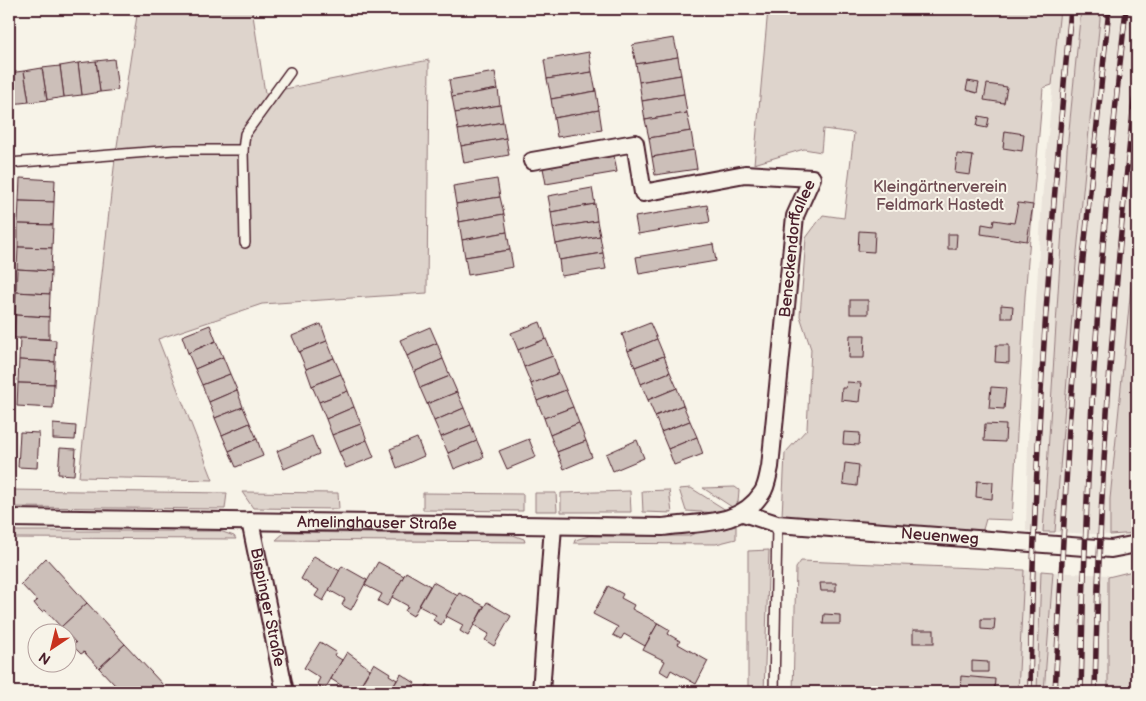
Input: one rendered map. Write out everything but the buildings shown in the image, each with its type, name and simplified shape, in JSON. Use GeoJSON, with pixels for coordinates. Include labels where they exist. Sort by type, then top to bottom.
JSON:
{"type":"FeatureCollection","features":[{"type":"Feature","properties":{"kind":"street","name":"Beneckendorffallee"},"geometry":{"type":"LineString","coordinates":[[532,161],[635,143],[643,193],[745,174],[812,178],[795,216],[770,467],[763,492],[742,513]]}},
{"type":"Feature","properties":{"kind":"street","name":"Neuenweg"},"geometry":{"type":"LineString","coordinates":[[742,513],[777,524],[1102,548],[1137,544]]}},
{"type":"Feature","properties":{"kind":"street","name":"Amelinghauser Straße"},"geometry":{"type":"LineString","coordinates":[[9,518],[663,527],[725,521],[742,513]]}},
{"type":"Feature","properties":{"kind":"street","name":"Bispinger Straße"},"geometry":{"type":"LineString","coordinates":[[250,521],[285,692]]}},
{"type":"Feature","properties":{"kind":"street"},"geometry":{"type":"LineString","coordinates":[[541,692],[553,526]]}},
{"type":"Feature","properties":{"kind":"lane"},"geometry":{"type":"LineString","coordinates":[[245,243],[243,150],[245,134],[290,72]]}},
{"type":"Feature","properties":{"kind":"lane"},"geometry":{"type":"LineString","coordinates":[[9,163],[174,150],[243,150]]}},
{"type":"Feature","properties":{"kind":"lane"},"geometry":{"type":"LineString","coordinates":[[774,692],[777,524]]}},
{"type":"Feature","properties":{"kind":"shaded area"},"geometry":{"type":"Polygon","coordinates":[[[1060,9],[1081,9],[1067,150],[1043,532],[1026,531],[1028,442],[1042,199],[1060,9]]]}},
{"type":"Feature","properties":{"kind":"shaded area"},"geometry":{"type":"Polygon","coordinates":[[[1101,9],[1137,9],[1137,226],[1110,499],[1110,535],[1055,532],[1077,252],[1101,9]]]}},
{"type":"Feature","properties":{"kind":"shaded area"},"geometry":{"type":"Polygon","coordinates":[[[1024,570],[1041,571],[1037,692],[1018,692],[1024,570]]]}},
{"type":"Feature","properties":{"kind":"shaded area"},"geometry":{"type":"Polygon","coordinates":[[[1053,572],[1108,575],[1108,692],[1044,692],[1053,572]]]}},
{"type":"Feature","properties":{"kind":"green space"},"geometry":{"type":"Polygon","coordinates":[[[138,9],[252,9],[265,93],[429,60],[427,293],[262,304],[158,339],[213,480],[79,477],[115,159],[138,9]]]}},
{"type":"Feature","properties":{"kind":"green space","name":"Kleingärtnerverein Feldmark Hastedt"},"geometry":{"type":"Polygon","coordinates":[[[768,9],[1060,9],[1052,85],[1043,88],[1025,296],[1012,520],[986,519],[982,533],[782,516],[785,453],[807,429],[811,349],[800,316],[806,238],[823,215],[844,218],[854,133],[823,129],[821,152],[804,149],[754,164],[768,9]]]}},
{"type":"Feature","properties":{"kind":"green space"},"geometry":{"type":"Polygon","coordinates":[[[1081,9],[1101,9],[1077,252],[1055,532],[1043,532],[1067,150],[1081,9]]]}},
{"type":"Feature","properties":{"kind":"green space"},"geometry":{"type":"Polygon","coordinates":[[[1137,226],[1137,533],[1110,535],[1110,499],[1137,226]]]}},
{"type":"Feature","properties":{"kind":"green space"},"geometry":{"type":"Polygon","coordinates":[[[735,487],[739,490],[738,502],[732,507],[703,488],[735,487]]]}},
{"type":"Feature","properties":{"kind":"green space"},"geometry":{"type":"Polygon","coordinates":[[[691,488],[726,510],[719,513],[686,511],[679,489],[691,488]]]}},
{"type":"Feature","properties":{"kind":"green space"},"geometry":{"type":"Polygon","coordinates":[[[9,490],[227,493],[225,509],[9,507],[9,490]]]}},
{"type":"Feature","properties":{"kind":"green space"},"geometry":{"type":"Polygon","coordinates":[[[669,490],[672,513],[643,512],[642,491],[669,490]]]}},
{"type":"Feature","properties":{"kind":"green space"},"geometry":{"type":"Polygon","coordinates":[[[630,491],[631,512],[561,512],[561,493],[630,491]]]}},
{"type":"Feature","properties":{"kind":"green space"},"geometry":{"type":"Polygon","coordinates":[[[242,492],[338,493],[339,509],[253,508],[242,492]]]}},
{"type":"Feature","properties":{"kind":"green space"},"geometry":{"type":"Polygon","coordinates":[[[423,493],[523,494],[523,511],[423,510],[423,493]]]}},
{"type":"Feature","properties":{"kind":"green space"},"geometry":{"type":"Polygon","coordinates":[[[535,493],[556,493],[557,511],[535,511],[535,493]]]}},
{"type":"Feature","properties":{"kind":"green space"},"geometry":{"type":"Polygon","coordinates":[[[736,526],[736,539],[716,544],[574,543],[575,540],[589,536],[689,536],[701,531],[736,526]]]}},
{"type":"Feature","properties":{"kind":"green space"},"geometry":{"type":"Polygon","coordinates":[[[9,531],[220,531],[234,536],[236,539],[9,538],[9,531]]]}},
{"type":"Feature","properties":{"kind":"green space"},"geometry":{"type":"Polygon","coordinates":[[[285,532],[513,535],[524,539],[525,542],[276,540],[285,532]]]}},
{"type":"Feature","properties":{"kind":"green space"},"geometry":{"type":"Polygon","coordinates":[[[769,550],[764,692],[748,692],[748,551],[769,550]]]}},
{"type":"Feature","properties":{"kind":"green space"},"geometry":{"type":"Polygon","coordinates":[[[801,561],[1024,570],[1018,692],[793,692],[796,568],[801,561]]]}},
{"type":"Feature","properties":{"kind":"green space"},"geometry":{"type":"Polygon","coordinates":[[[1137,570],[1137,692],[1108,692],[1108,577],[1137,570]]]}},
{"type":"Feature","properties":{"kind":"green space"},"geometry":{"type":"Polygon","coordinates":[[[1041,571],[1053,572],[1044,692],[1037,692],[1041,571]]]}},
{"type":"Feature","properties":{"kind":"railway"},"geometry":{"type":"LineString","coordinates":[[1030,692],[1038,436],[1043,350],[1071,9]]}},
{"type":"Feature","properties":{"kind":"railway"},"geometry":{"type":"LineString","coordinates":[[1055,692],[1069,427],[1080,288],[1109,9]]}},
{"type":"Feature","properties":{"kind":"railway"},"geometry":{"type":"LineString","coordinates":[[1081,692],[1086,521],[1095,350],[1101,265],[1126,9]]}},
{"type":"Feature","properties":{"kind":"railway"},"geometry":{"type":"LineString","coordinates":[[1095,692],[1100,538],[1109,383],[1121,229],[1137,75]]}}]}
